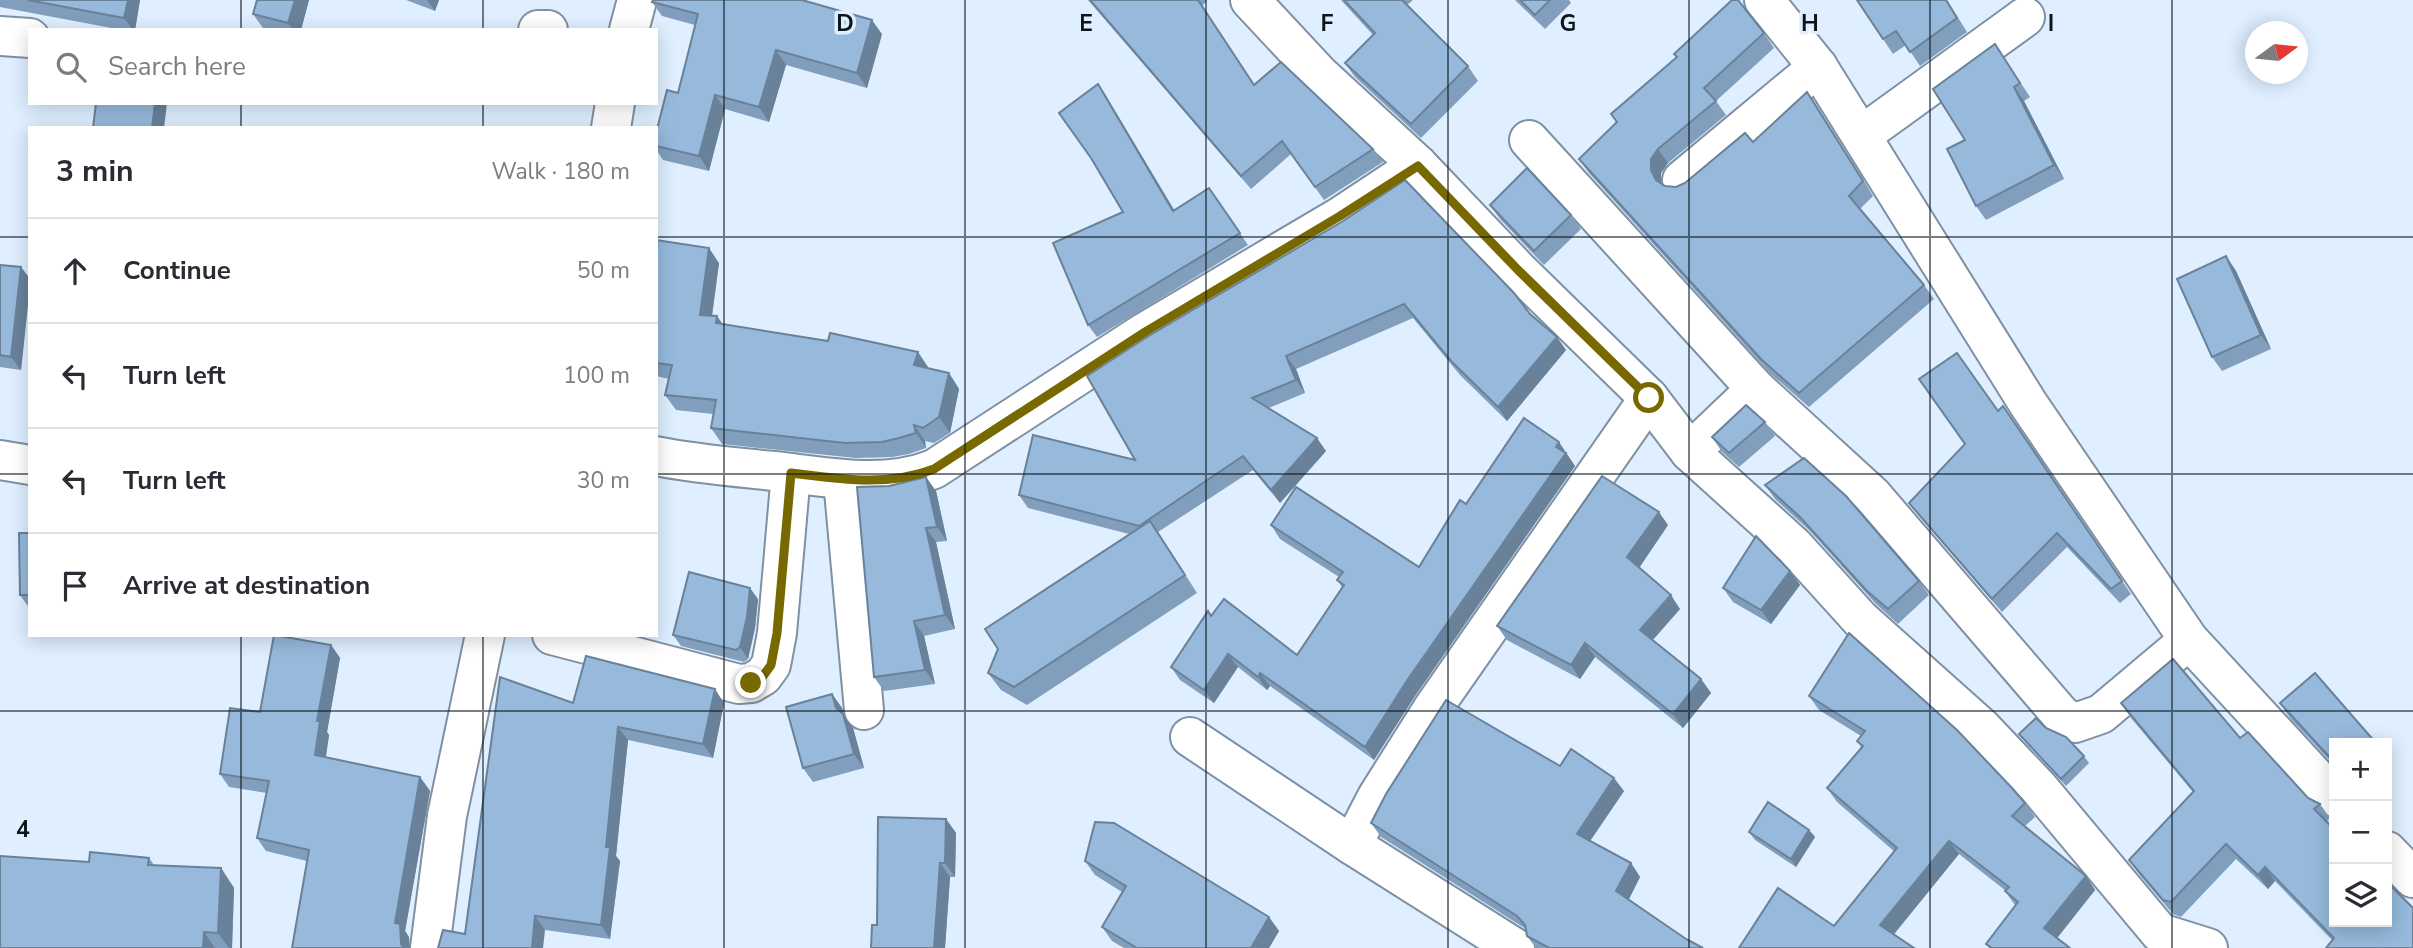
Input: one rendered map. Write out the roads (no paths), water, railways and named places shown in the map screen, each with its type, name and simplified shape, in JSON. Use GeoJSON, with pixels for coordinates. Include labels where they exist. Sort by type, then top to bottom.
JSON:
{"type":"FeatureCollection","features":[{"type":"Feature","properties":{"kind":"street"},"geometry":{"type":"LineString","coordinates":[[630,28],[637,0]]}},
{"type":"Feature","properties":{"kind":"street"},"geometry":{"type":"LineString","coordinates":[[1250,0],[1320,75],[1418,166],[1518,270],[1649,398],[1689,452],[1794,546],[1861,620],[1982,728],[2038,787],[2160,933],[2208,948]]}},
{"type":"Feature","properties":{"kind":"street"},"geometry":{"type":"LineString","coordinates":[[1764,0],[1818,66],[2029,405],[2189,640],[2329,792]]}},
{"type":"Feature","properties":{"kind":"street"},"geometry":{"type":"LineString","coordinates":[[1862,135],[2025,17]]}},
{"type":"Feature","properties":{"kind":"street"},"geometry":{"type":"LineString","coordinates":[[0,36],[28,38]]}},
{"type":"Feature","properties":{"kind":"street"},"geometry":{"type":"LineString","coordinates":[[1682,180],[1818,66]]}},
{"type":"Feature","properties":{"kind":"street"},"geometry":{"type":"LineString","coordinates":[[611,126],[615,105]]}},
{"type":"Feature","properties":{"kind":"street"},"geometry":{"type":"LineString","coordinates":[[1529,140],[1756,389],[1872,495],[2063,716],[2075,723],[2101,714],[2189,640]]}},
{"type":"Feature","properties":{"kind":"street"},"geometry":{"type":"LineString","coordinates":[[658,456],[843,480],[896,480],[916,476],[934,469],[1145,332],[1340,216],[1418,166]]}},
{"type":"Feature","properties":{"kind":"street"},"geometry":{"type":"LineString","coordinates":[[1689,452],[1756,389]]}},
{"type":"Feature","properties":{"kind":"street"},"geometry":{"type":"LineString","coordinates":[[1352,845],[1377,797],[1433,708],[1649,398]]}},
{"type":"Feature","properties":{"kind":"street"},"geometry":{"type":"LineString","coordinates":[[0,460],[28,465]]}},
{"type":"Feature","properties":{"kind":"street"},"geometry":{"type":"LineString","coordinates":[[560,637],[739,684],[751,683],[763,676],[771,665],[777,633],[791,473]]}},
{"type":"Feature","properties":{"kind":"street"},"geometry":{"type":"LineString","coordinates":[[843,480],[864,710]]}},
{"type":"Feature","properties":{"kind":"street"},"geometry":{"type":"LineString","coordinates":[[429,948],[447,816],[485,637]]}},
{"type":"Feature","properties":{"kind":"street"},"geometry":{"type":"LineString","coordinates":[[1190,737],[1514,948]]}},
{"type":"Feature","properties":{"kind":"street"},"geometry":{"type":"LineString","coordinates":[[2392,856],[2413,878]]}}]}
